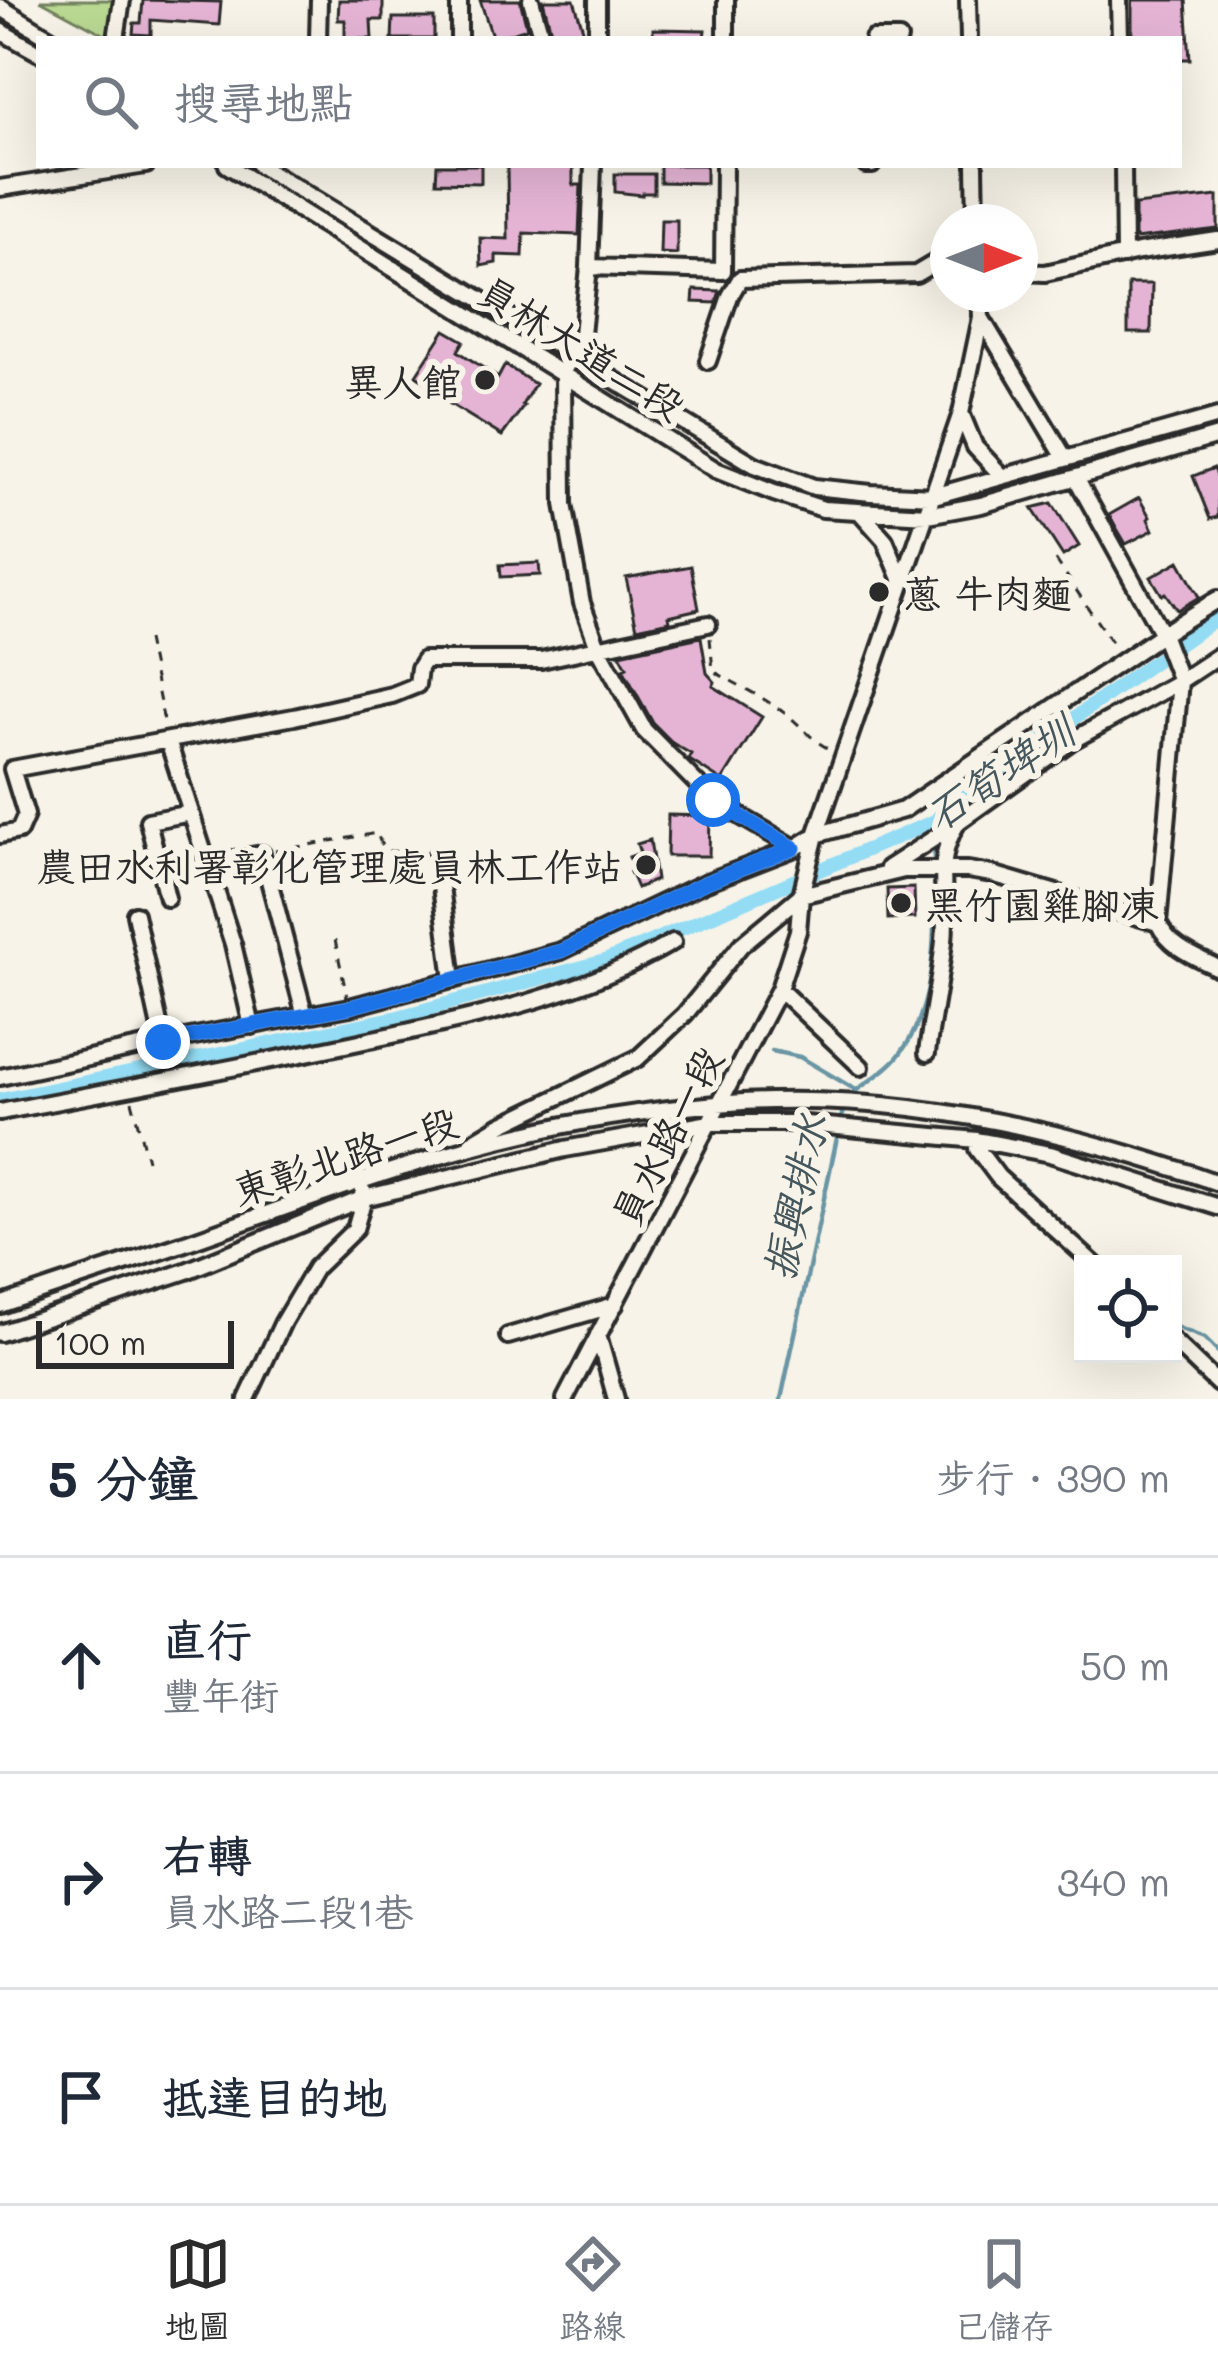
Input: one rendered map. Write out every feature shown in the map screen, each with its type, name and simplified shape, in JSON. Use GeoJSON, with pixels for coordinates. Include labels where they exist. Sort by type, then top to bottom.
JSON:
{"type":"FeatureCollection","features":[{"type":"Feature","properties":{"kind":"street"},"geometry":{"type":"LineString","coordinates":[[116,36],[122,0]]}},
{"type":"Feature","properties":{"kind":"street"},"geometry":{"type":"LineString","coordinates":[[318,36],[319,0]]}},
{"type":"Feature","properties":{"kind":"street"},"geometry":{"type":"LineString","coordinates":[[459,0],[459,36]]}},
{"type":"Feature","properties":{"kind":"street"},"geometry":{"type":"LineString","coordinates":[[531,0],[541,36]]}},
{"type":"Feature","properties":{"kind":"street"},"geometry":{"type":"LineString","coordinates":[[597,0],[597,36]]}},
{"type":"Feature","properties":{"kind":"street"},"geometry":{"type":"LineString","coordinates":[[726,36],[727,0]]}},
{"type":"Feature","properties":{"kind":"street"},"geometry":{"type":"LineString","coordinates":[[968,0],[969,36]]}},
{"type":"Feature","properties":{"kind":"street"},"geometry":{"type":"LineString","coordinates":[[1119,0],[1120,36]]}},
{"type":"Feature","properties":{"kind":"street"},"geometry":{"type":"LineString","coordinates":[[0,7],[47,36]]}},
{"type":"Feature","properties":{"kind":"street"},"geometry":{"type":"LineString","coordinates":[[0,31],[36,51]]}},
{"type":"Feature","properties":{"kind":"street"},"geometry":{"type":"LineString","coordinates":[[0,188],[127,168]]}},
{"type":"Feature","properties":{"kind":"street","name":"員林大道二段"},"geometry":{"type":"LineString","coordinates":[[232,168],[716,470],[823,509],[927,515],[981,506],[1218,436]]}},
{"type":"Feature","properties":{"kind":"street","name":"員林大道二段"},"geometry":{"type":"LineString","coordinates":[[265,168],[755,465],[814,487],[934,496]]}},
{"type":"Feature","properties":{"kind":"street"},"geometry":{"type":"LineString","coordinates":[[593,168],[582,334],[563,372],[564,504],[582,603],[598,647],[644,730],[713,800],[794,848]]}},
{"type":"Feature","properties":{"kind":"street"},"geometry":{"type":"LineString","coordinates":[[723,272],[724,168]]}},
{"type":"Feature","properties":{"kind":"street"},"geometry":{"type":"LineString","coordinates":[[975,168],[976,204]]}},
{"type":"Feature","properties":{"kind":"street"},"geometry":{"type":"LineString","coordinates":[[1123,168],[1124,256]]}},
{"type":"Feature","properties":{"kind":"street"},"geometry":{"type":"LineString","coordinates":[[1038,273],[1218,240]]}},
{"type":"Feature","properties":{"kind":"street"},"geometry":{"type":"LineString","coordinates":[[708,361],[740,279],[916,274],[930,266]]}},
{"type":"Feature","properties":{"kind":"street"},"geometry":{"type":"LineString","coordinates":[[590,267],[723,272],[737,285]]}},
{"type":"Feature","properties":{"kind":"street"},"geometry":{"type":"LineString","coordinates":[[981,312],[1065,458]]}},
{"type":"Feature","properties":{"kind":"street","name":"員水路一段"},"geometry":{"type":"LineString","coordinates":[[565,1399],[779,989],[798,931],[816,835],[961,413],[981,318]]}},
{"type":"Feature","properties":{"kind":"street"},"geometry":{"type":"LineString","coordinates":[[961,413],[975,447],[1002,476]]}},
{"type":"Feature","properties":{"kind":"street"},"geometry":{"type":"LineString","coordinates":[[934,496],[1218,416]]}},
{"type":"Feature","properties":{"kind":"street"},"geometry":{"type":"LineString","coordinates":[[1076,478],[1162,634],[1180,681],[1158,923],[1176,947],[1218,968]]}},
{"type":"Feature","properties":{"kind":"street"},"geometry":{"type":"LineString","coordinates":[[861,513],[885,540],[902,581]]}},
{"type":"Feature","properties":{"kind":"street"},"geometry":{"type":"LineString","coordinates":[[0,1077],[350,1007],[561,951],[816,835],[903,810],[1218,599]]}},
{"type":"Feature","properties":{"kind":"street"},"geometry":{"type":"LineString","coordinates":[[0,835],[19,831],[26,815],[13,770],[392,695],[417,685],[424,661],[541,660],[709,624]]}},
{"type":"Feature","properties":{"kind":"street"},"geometry":{"type":"LineString","coordinates":[[454,1154],[638,1058],[685,1014],[741,945],[801,896],[903,865],[1073,740],[1218,656]]}},
{"type":"Feature","properties":{"kind":"street"},"geometry":{"type":"LineString","coordinates":[[168,741],[233,944],[252,1026]]}},
{"type":"Feature","properties":{"kind":"street"},"geometry":{"type":"LineString","coordinates":[[167,898],[148,821],[191,813]]}},
{"type":"Feature","properties":{"kind":"street"},"geometry":{"type":"LineString","coordinates":[[927,1053],[945,936],[942,871],[946,840],[958,822]]}},
{"type":"Feature","properties":{"kind":"street"},"geometry":{"type":"LineString","coordinates":[[207,863],[262,854],[305,1016]]}},
{"type":"Feature","properties":{"kind":"street"},"geometry":{"type":"LineString","coordinates":[[436,855],[453,980]]}},
{"type":"Feature","properties":{"kind":"street"},"geometry":{"type":"LineString","coordinates":[[903,865],[992,874],[1158,923]]}},
{"type":"Feature","properties":{"kind":"street"},"geometry":{"type":"LineString","coordinates":[[135,914],[163,1042]]}},
{"type":"Feature","properties":{"kind":"street"},"geometry":{"type":"LineString","coordinates":[[0,1112],[255,1065],[476,1017],[630,967],[674,942]]}},
{"type":"Feature","properties":{"kind":"street"},"geometry":{"type":"LineString","coordinates":[[779,989],[861,1066]]}},
{"type":"Feature","properties":{"kind":"street","name":"東彰北路一段"},"geometry":{"type":"LineString","coordinates":[[0,1305],[361,1180],[516,1136],[588,1120],[720,1104],[830,1103],[966,1117],[1050,1132],[1218,1183]]}},
{"type":"Feature","properties":{"kind":"street","name":"東彰北路一段"},"geometry":{"type":"LineString","coordinates":[[0,1333],[186,1271],[364,1198],[565,1149],[710,1124],[828,1125],[977,1140],[1050,1154],[1218,1207]]}},
{"type":"Feature","properties":{"kind":"street"},"geometry":{"type":"LineString","coordinates":[[977,1140],[977,1150],[998,1177],[1084,1255]]}},
{"type":"Feature","properties":{"kind":"street"},"geometry":{"type":"LineString","coordinates":[[247,1399],[315,1268],[355,1229],[364,1198],[361,1180]]}},
{"type":"Feature","properties":{"kind":"street"},"geometry":{"type":"LineString","coordinates":[[508,1336],[615,1305]]}},
{"type":"Feature","properties":{"kind":"street"},"geometry":{"type":"LineString","coordinates":[[598,1335],[616,1399]]}},
{"type":"Feature","properties":{"kind":"street"},"geometry":{"type":"LineString","coordinates":[[1182,1350],[1218,1384]]}},
{"type":"Feature","properties":{"kind":"path"},"geometry":{"type":"LineString","coordinates":[[1056,560],[1123,661]]}},
{"type":"Feature","properties":{"kind":"path"},"geometry":{"type":"LineString","coordinates":[[709,624],[712,671],[780,710],[814,742],[843,754]]}},
{"type":"Feature","properties":{"kind":"path"},"geometry":{"type":"LineString","coordinates":[[147,640],[168,741]]}},
{"type":"Feature","properties":{"kind":"path"},"geometry":{"type":"LineString","coordinates":[[262,854],[377,833],[388,851],[436,855]]}},
{"type":"Feature","properties":{"kind":"path"},"geometry":{"type":"LineString","coordinates":[[335,940],[350,1007]]}},
{"type":"Feature","properties":{"kind":"path"},"geometry":{"type":"LineString","coordinates":[[127,1088],[147,1160]]}},
{"type":"Feature","properties":{"kind":"green space"},"geometry":{"type":"Polygon","coordinates":[[[40,0],[116,0],[107,36],[40,0]]]}},
{"type":"Feature","properties":{"kind":"building"},"geometry":{"type":"Polygon","coordinates":[[[143,0],[221,2],[219,25],[151,20],[151,35],[133,34],[134,23],[141,23],[143,0]]]}},
{"type":"Feature","properties":{"kind":"building"},"geometry":{"type":"Polygon","coordinates":[[[339,0],[383,0],[383,20],[371,20],[372,36],[345,36],[345,20],[338,20],[339,0]]]}},
{"type":"Feature","properties":{"kind":"building"},"geometry":{"type":"Polygon","coordinates":[[[480,0],[520,0],[527,28],[492,36],[480,0]]]}},
{"type":"Feature","properties":{"kind":"building"},"geometry":{"type":"Polygon","coordinates":[[[543,0],[574,0],[585,36],[552,36],[543,0]]]}},
{"type":"Feature","properties":{"kind":"building"},"geometry":{"type":"Polygon","coordinates":[[[1132,0],[1186,0],[1190,59],[1182,59],[1182,36],[1132,36],[1132,0]]]}},
{"type":"Feature","properties":{"kind":"building"},"geometry":{"type":"Polygon","coordinates":[[[393,18],[434,18],[434,36],[392,36],[393,18]]]}},
{"type":"Feature","properties":{"kind":"building"},"geometry":{"type":"Polygon","coordinates":[[[653,29],[705,30],[704,36],[653,36],[653,29]]]}},
{"type":"Feature","properties":{"kind":"building"},"geometry":{"type":"Polygon","coordinates":[[[437,168],[481,168],[481,183],[436,182],[437,168]]]}},
{"type":"Feature","properties":{"kind":"building"},"geometry":{"type":"Polygon","coordinates":[[[507,168],[573,168],[573,185],[581,185],[579,235],[524,233],[523,256],[496,255],[496,263],[481,266],[480,238],[508,239],[507,168]]]}},
{"type":"Feature","properties":{"kind":"building"},"geometry":{"type":"Polygon","coordinates":[[[660,168],[706,168],[706,183],[660,182],[660,168]]]}},
{"type":"Feature","properties":{"kind":"building"},"geometry":{"type":"Polygon","coordinates":[[[615,174],[654,174],[654,193],[615,192],[615,174]]]}},
{"type":"Feature","properties":{"kind":"building"},"geometry":{"type":"Polygon","coordinates":[[[1218,196],[1218,229],[1135,239],[1135,205],[1218,196]]]}},
{"type":"Feature","properties":{"kind":"building"},"geometry":{"type":"Polygon","coordinates":[[[661,220],[677,220],[677,254],[660,253],[661,220]]]}},
{"type":"Feature","properties":{"kind":"building"},"geometry":{"type":"Polygon","coordinates":[[[1128,284],[1152,284],[1151,333],[1128,333],[1128,284]]]}},
{"type":"Feature","properties":{"kind":"building"},"geometry":{"type":"Polygon","coordinates":[[[694,290],[720,291],[716,303],[693,302],[694,290]]]}},
{"type":"Feature","properties":{"kind":"building"},"geometry":{"type":"Polygon","coordinates":[[[445,330],[464,341],[458,351],[498,378],[505,365],[535,384],[502,436],[442,399],[445,394],[416,375],[445,330]]]}},
{"type":"Feature","properties":{"kind":"building"},"geometry":{"type":"Polygon","coordinates":[[[1214,468],[1218,517],[1210,519],[1193,476],[1214,468]]]}},
{"type":"Feature","properties":{"kind":"building"},"geometry":{"type":"Polygon","coordinates":[[[1139,498],[1153,530],[1126,544],[1109,515],[1139,498]]]}},
{"type":"Feature","properties":{"kind":"building"},"geometry":{"type":"Polygon","coordinates":[[[1052,503],[1079,546],[1063,556],[1032,508],[1052,503]]]}},
{"type":"Feature","properties":{"kind":"building"},"geometry":{"type":"Polygon","coordinates":[[[1179,561],[1199,597],[1177,610],[1151,577],[1179,561]]]}},
{"type":"Feature","properties":{"kind":"building"},"geometry":{"type":"Polygon","coordinates":[[[539,563],[540,575],[501,577],[500,565],[539,563]]]}},
{"type":"Feature","properties":{"kind":"building"},"geometry":{"type":"Polygon","coordinates":[[[691,566],[699,609],[637,628],[626,578],[691,566]]]}},
{"type":"Feature","properties":{"kind":"building"},"geometry":{"type":"Polygon","coordinates":[[[701,637],[713,686],[762,717],[722,781],[688,759],[691,754],[653,723],[623,669],[627,667],[620,654],[701,637]]]}},
{"type":"Feature","properties":{"kind":"building"},"geometry":{"type":"Polygon","coordinates":[[[668,815],[710,816],[709,856],[667,856],[668,815]]]}},
{"type":"Feature","properties":{"kind":"building","name":"農田水利署彰化管理處員林工作站"},"geometry":{"type":"Polygon","coordinates":[[[650,840],[656,880],[637,888],[629,857],[640,853],[637,844],[650,840]]]}},
{"type":"Feature","properties":{"kind":"building","name":"黑竹園雞腳凍"},"geometry":{"type":"Polygon","coordinates":[[[914,888],[915,918],[888,919],[887,889],[914,888]]]}},
{"type":"Feature","properties":{"kind":"waterway","name":"石筍埤圳"},"geometry":{"type":"LineString","coordinates":[[0,1100],[398,1017],[605,961],[935,821],[949,806],[1218,617]]}},
{"type":"Feature","properties":{"kind":"waterway","name":"振興排水"},"geometry":{"type":"LineString","coordinates":[[849,1096],[900,1054],[923,1007],[933,953],[934,844]]}},
{"type":"Feature","properties":{"kind":"waterway"},"geometry":{"type":"LineString","coordinates":[[772,1051],[800,1057],[856,1090]]}},
{"type":"Feature","properties":{"kind":"waterway","name":"振興排水"},"geometry":{"type":"LineString","coordinates":[[781,1399],[844,1105]]}},
{"type":"Feature","properties":{"kind":"waterway"},"geometry":{"type":"LineString","coordinates":[[1017,1181],[1090,1252]]}},
{"type":"Feature","properties":{"kind":"waterway"},"geometry":{"type":"LineString","coordinates":[[1182,1329],[1204,1338],[1218,1352]]}},
{"type":"Feature","properties":{"kind":"place","name":"異人館"},"geometry":{"type":"Point","coordinates":[485,380]}},
{"type":"Feature","properties":{"kind":"place","name":"蔥 牛肉麵"},"geometry":{"type":"Point","coordinates":[879,592]}},
{"type":"Feature","properties":{"kind":"place","name":"農田水利署彰化管理處員林工作站"},"geometry":{"type":"Point","coordinates":[646,865]}},
{"type":"Feature","properties":{"kind":"place","name":"黑竹園雞腳凍"},"geometry":{"type":"Point","coordinates":[901,903]}},
{"type":"Feature","properties":{"kind":"route"},"geometry":{"type":"LineString","coordinates":[[163,1042],[350,1007],[561,951],[704,883],[794,848],[713,800]]}}]}
